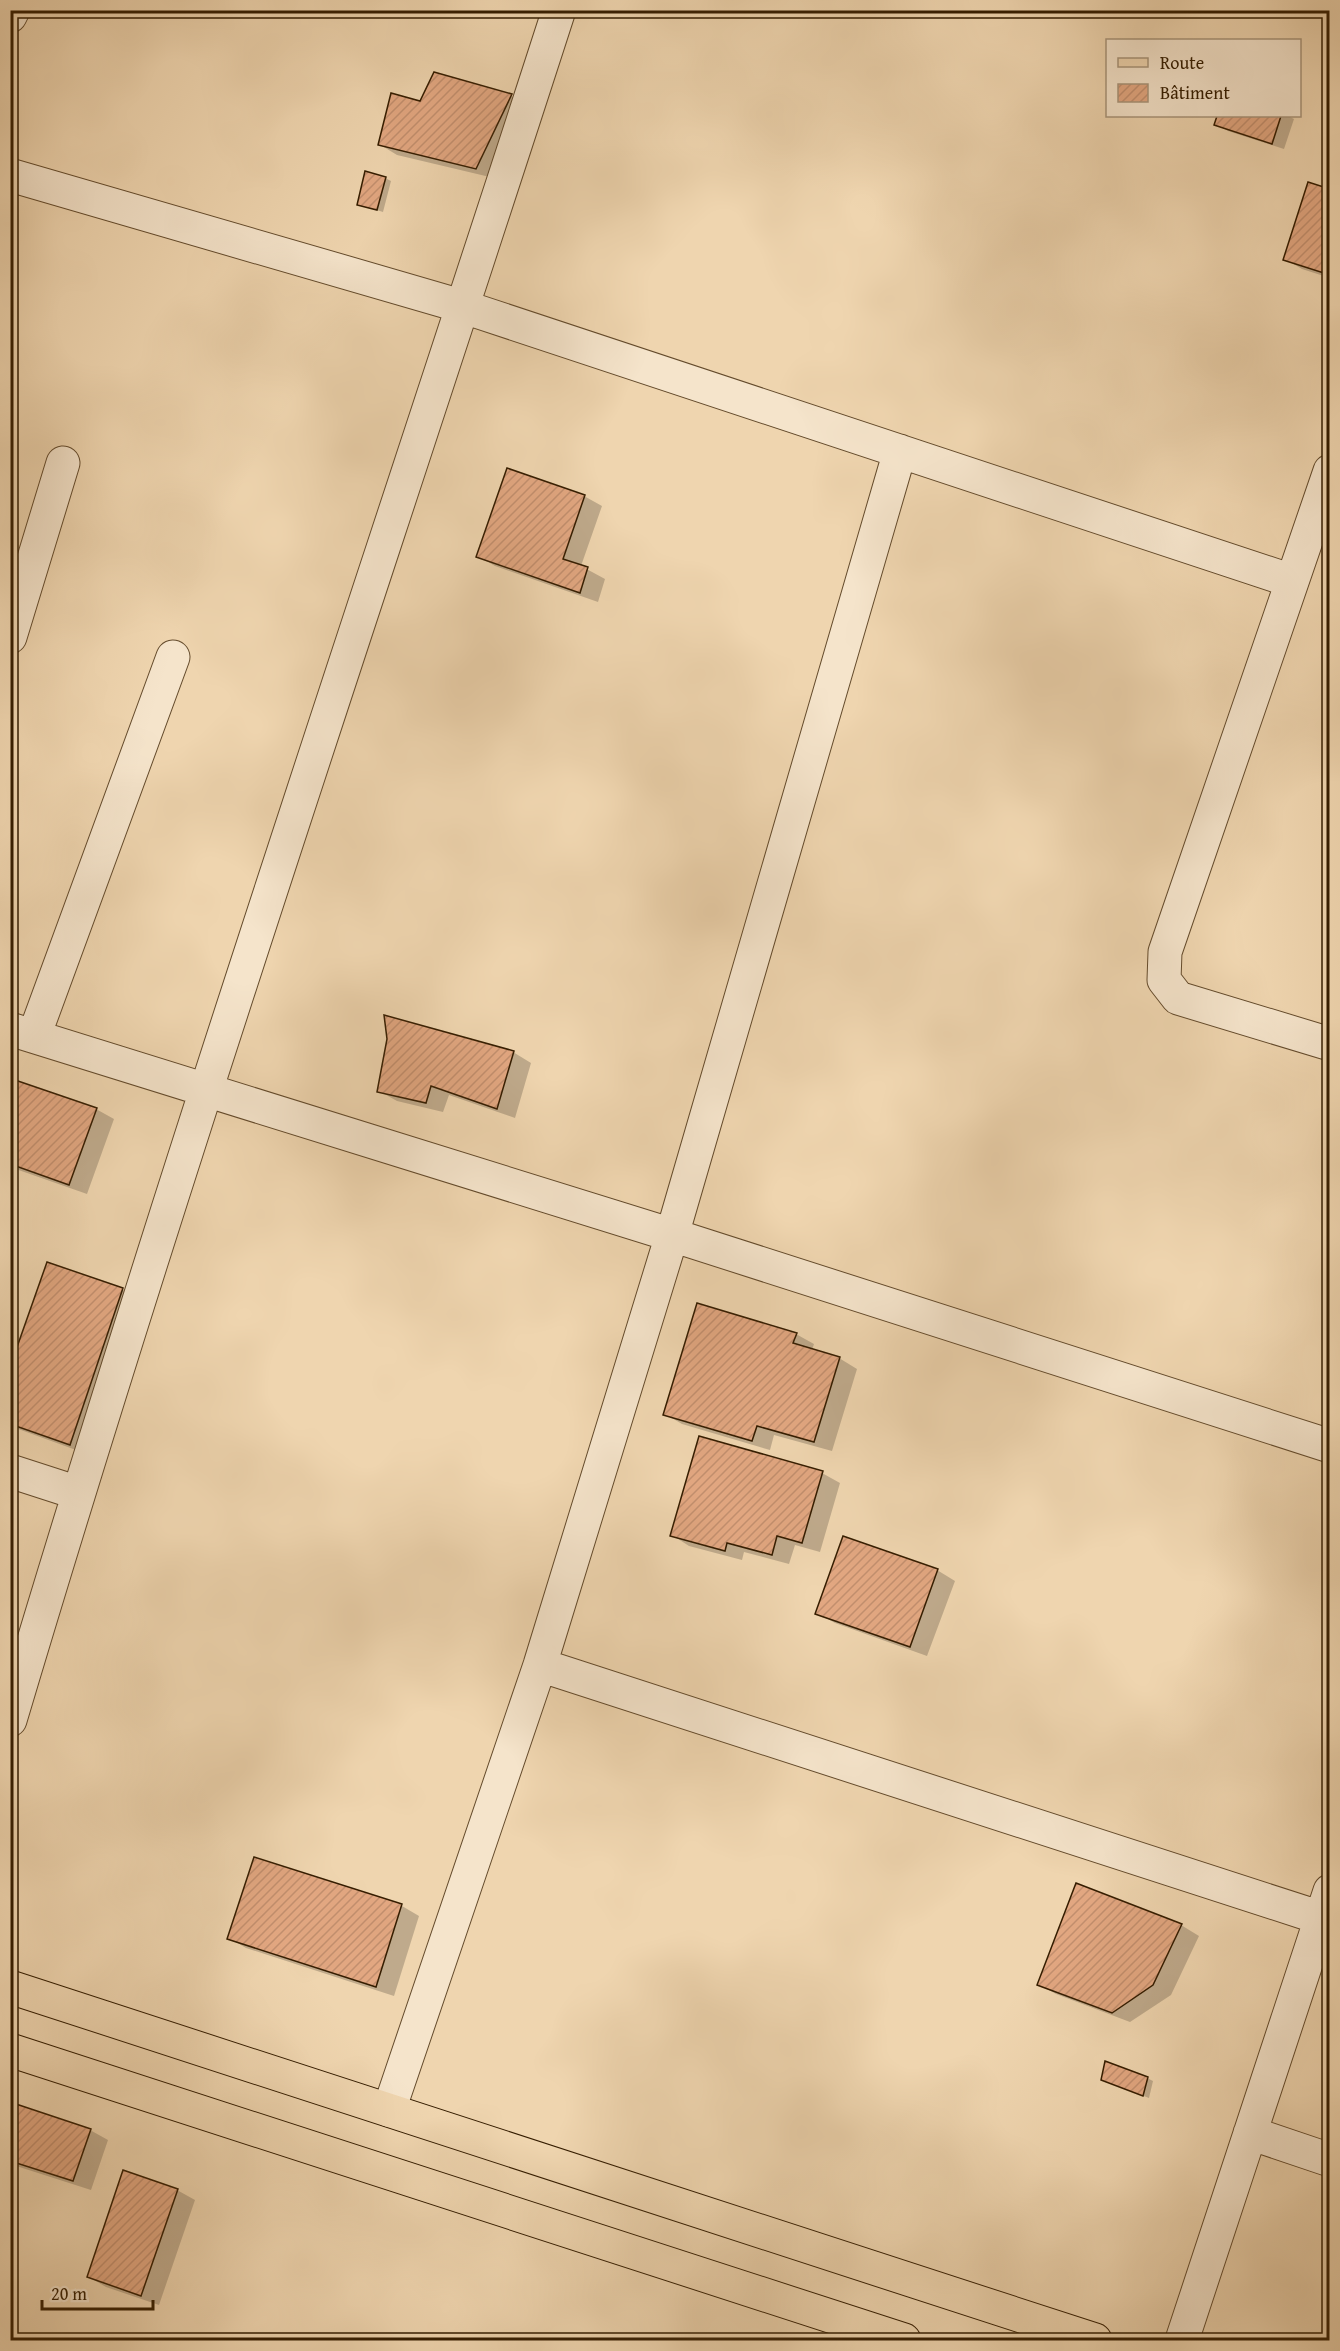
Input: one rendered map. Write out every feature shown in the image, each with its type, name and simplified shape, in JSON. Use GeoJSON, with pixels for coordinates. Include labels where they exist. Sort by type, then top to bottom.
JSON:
{"type":"FeatureCollection","features":[{"type":"Feature","properties":{"kind":"main road"},"geometry":{"type":"LineString","coordinates":[[10,1987],[1095,2340]]}},
{"type":"Feature","properties":{"kind":"main road"},"geometry":{"type":"LineString","coordinates":[[10,2050],[904,2340]]}},
{"type":"Feature","properties":{"kind":"street"},"geometry":{"type":"LineString","coordinates":[[10,16],[13,10]]}},
{"type":"Feature","properties":{"kind":"street"},"geometry":{"type":"LineString","coordinates":[[10,1720],[78,1492],[206,1090],[559,10]]}},
{"type":"Feature","properties":{"kind":"street"},"geometry":{"type":"LineString","coordinates":[[10,175],[461,306],[1292,580]]}},
{"type":"Feature","properties":{"kind":"street"},"geometry":{"type":"LineString","coordinates":[[388,2110],[540,1665],[672,1234],[900,451]]}},
{"type":"Feature","properties":{"kind":"street"},"geometry":{"type":"LineString","coordinates":[[10,638],[63,463]]}},
{"type":"Feature","properties":{"kind":"street"},"geometry":{"type":"LineString","coordinates":[[1329,471],[1165,952],[1164,980],[1178,998],[1329,1044]]}},
{"type":"Feature","properties":{"kind":"street"},"geometry":{"type":"LineString","coordinates":[[172,657],[22,1032],[672,1234],[1329,1446]]}},
{"type":"Feature","properties":{"kind":"street"},"geometry":{"type":"LineString","coordinates":[[10,1471],[78,1492]]}},
{"type":"Feature","properties":{"kind":"street"},"geometry":{"type":"LineString","coordinates":[[540,1665],[1325,1904],[1182,2340]]}},
{"type":"Feature","properties":{"kind":"street"},"geometry":{"type":"LineString","coordinates":[[1250,2133],[1329,2160]]}},
{"type":"Feature","properties":{"kind":"building"},"geometry":{"type":"Polygon","coordinates":[[[434,72],[512,94],[476,169],[378,145],[391,93],[420,101],[434,72]]]}},
{"type":"Feature","properties":{"kind":"building"},"geometry":{"type":"Polygon","coordinates":[[[1217,117],[1281,117],[1272,144],[1214,125],[1217,117]]]}},
{"type":"Feature","properties":{"kind":"building"},"geometry":{"type":"Polygon","coordinates":[[[365,171],[386,177],[377,210],[357,205],[365,171]]]}},
{"type":"Feature","properties":{"kind":"building"},"geometry":{"type":"Polygon","coordinates":[[[1308,182],[1330,189],[1330,275],[1283,260],[1308,182]]]}},
{"type":"Feature","properties":{"kind":"building"},"geometry":{"type":"Polygon","coordinates":[[[507,468],[585,495],[563,559],[588,567],[580,593],[476,557],[507,468]]]}},
{"type":"Feature","properties":{"kind":"building"},"geometry":{"type":"Polygon","coordinates":[[[384,1015],[514,1051],[497,1109],[431,1086],[426,1103],[377,1092],[387,1039],[384,1015]]]}},
{"type":"Feature","properties":{"kind":"building"},"geometry":{"type":"Polygon","coordinates":[[[15,1080],[97,1108],[69,1185],[10,1164],[10,1091],[15,1080]]]}},
{"type":"Feature","properties":{"kind":"building"},"geometry":{"type":"Polygon","coordinates":[[[47,1262],[123,1288],[70,1445],[10,1424],[10,1367],[47,1262]]]}},
{"type":"Feature","properties":{"kind":"building"},"geometry":{"type":"Polygon","coordinates":[[[697,1303],[797,1333],[793,1343],[840,1357],[814,1442],[757,1426],[752,1441],[663,1415],[697,1303]]]}},
{"type":"Feature","properties":{"kind":"building"},"geometry":{"type":"Polygon","coordinates":[[[699,1436],[823,1471],[802,1543],[777,1536],[772,1555],[727,1543],[725,1551],[670,1536],[699,1436]]]}},
{"type":"Feature","properties":{"kind":"building"},"geometry":{"type":"Polygon","coordinates":[[[843,1536],[938,1569],[910,1647],[815,1614],[843,1536]]]}},
{"type":"Feature","properties":{"kind":"building"},"geometry":{"type":"Polygon","coordinates":[[[254,1857],[402,1904],[376,1987],[227,1939],[254,1857]]]}},
{"type":"Feature","properties":{"kind":"building"},"geometry":{"type":"Polygon","coordinates":[[[1076,1883],[1182,1924],[1153,1985],[1112,2013],[1037,1985],[1076,1883]]]}},
{"type":"Feature","properties":{"kind":"building"},"geometry":{"type":"Polygon","coordinates":[[[1105,2061],[1148,2077],[1143,2096],[1101,2080],[1105,2061]]]}},
{"type":"Feature","properties":{"kind":"building"},"geometry":{"type":"Polygon","coordinates":[[[10,2102],[91,2129],[73,2181],[10,2161],[10,2102]]]}},
{"type":"Feature","properties":{"kind":"building"},"geometry":{"type":"Polygon","coordinates":[[[123,2170],[178,2189],[141,2296],[87,2277],[123,2170]]]}}]}
